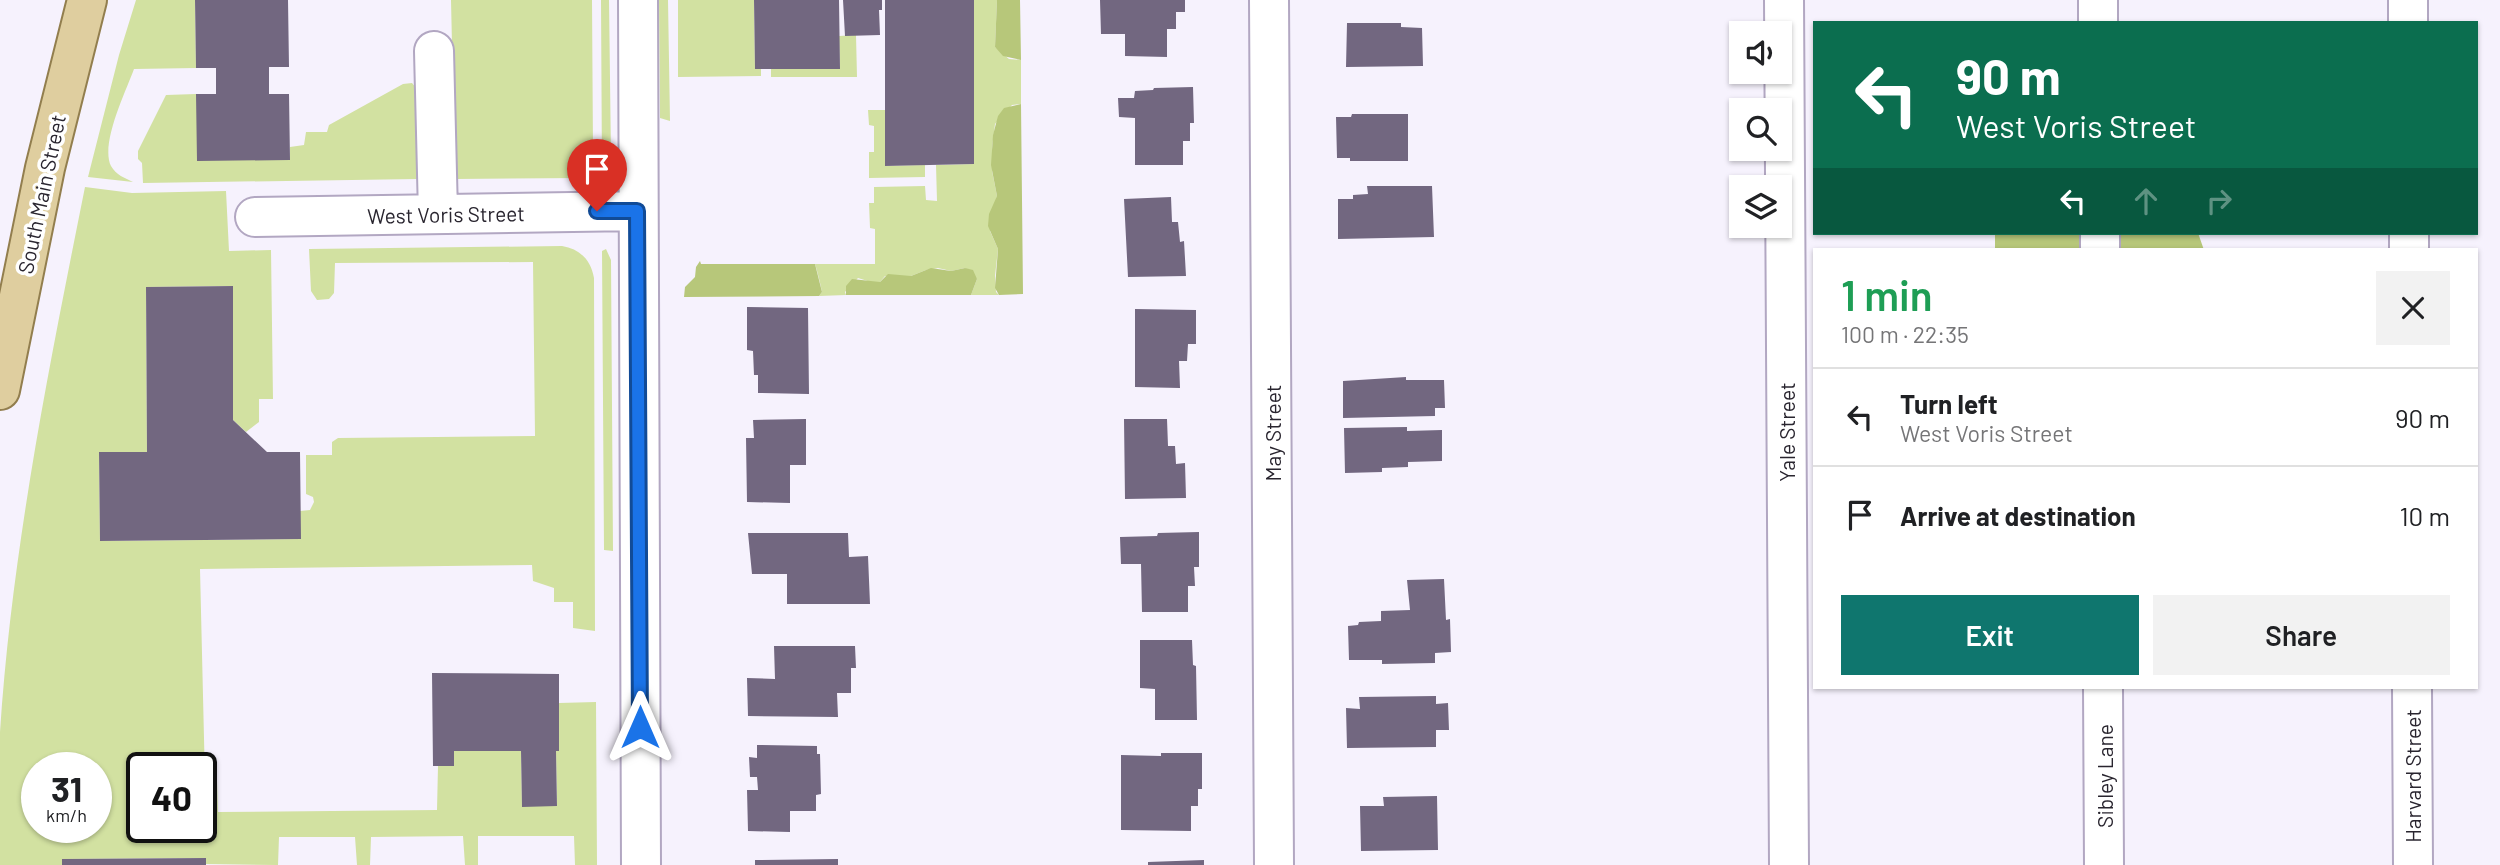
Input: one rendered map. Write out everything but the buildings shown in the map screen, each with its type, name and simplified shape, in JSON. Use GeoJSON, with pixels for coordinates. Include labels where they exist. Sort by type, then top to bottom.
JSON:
{"type":"FeatureCollection","features":[{"type":"Feature","properties":{"kind":"main road","name":"South Main Street"},"geometry":{"type":"LineString","coordinates":[[0,390],[46,168],[87,0]]}},
{"type":"Feature","properties":{"kind":"street"},"geometry":{"type":"LineString","coordinates":[[638,0],[641,865]]}},
{"type":"Feature","properties":{"kind":"street","name":"May Street"},"geometry":{"type":"LineString","coordinates":[[1269,0],[1274,865]]}},
{"type":"Feature","properties":{"kind":"street","name":"Yale Street"},"geometry":{"type":"LineString","coordinates":[[1784,0],[1789,865]]}},
{"type":"Feature","properties":{"kind":"street"},"geometry":{"type":"LineString","coordinates":[[2098,0],[2098,21]]}},
{"type":"Feature","properties":{"kind":"street"},"geometry":{"type":"LineString","coordinates":[[2408,0],[2408,21]]}},
{"type":"Feature","properties":{"kind":"street"},"geometry":{"type":"LineString","coordinates":[[434,51],[438,214]]}},
{"type":"Feature","properties":{"kind":"street","name":"West Voris Street"},"geometry":{"type":"LineString","coordinates":[[255,218],[637,211]]}},
{"type":"Feature","properties":{"kind":"street","name":"Sibley Lane"},"geometry":{"type":"LineString","coordinates":[[2103,689],[2104,865]]}},
{"type":"Feature","properties":{"kind":"street","name":"Harvard Street"},"geometry":{"type":"LineString","coordinates":[[2412,689],[2413,865]]}},
{"type":"Feature","properties":{"kind":"green space"},"geometry":{"type":"Polygon","coordinates":[[[136,0],[195,0],[196,68],[134,69],[115,118],[109,145],[111,166],[115,172],[133,182],[88,177],[119,55],[136,0]]]}},
{"type":"Feature","properties":{"kind":"green space"},"geometry":{"type":"Polygon","coordinates":[[[451,0],[592,0],[593,150],[589,167],[582,178],[455,179],[451,0]]]}},
{"type":"Feature","properties":{"kind":"green space"},"geometry":{"type":"Polygon","coordinates":[[[601,0],[609,0],[611,158],[605,176],[602,176],[601,0]]]}},
{"type":"Feature","properties":{"kind":"green space"},"geometry":{"type":"Polygon","coordinates":[[[659,0],[668,0],[670,121],[660,118],[659,0]]]}},
{"type":"Feature","properties":{"kind":"green space"},"geometry":{"type":"Polygon","coordinates":[[[678,0],[754,0],[755,69],[761,69],[761,76],[678,77],[678,0]]]}},
{"type":"Feature","properties":{"kind":"green space"},"geometry":{"type":"Polygon","coordinates":[[[974,0],[997,0],[995,47],[1009,59],[1021,60],[1021,104],[1012,105],[995,124],[992,147],[992,171],[997,196],[990,231],[998,249],[995,276],[996,292],[999,295],[971,295],[977,279],[965,268],[951,271],[938,268],[911,276],[885,276],[880,282],[874,283],[858,278],[845,292],[846,295],[819,296],[822,292],[815,264],[875,264],[875,229],[870,228],[869,203],[874,203],[874,187],[925,186],[926,200],[937,201],[936,165],[974,164],[974,0]]]}},
{"type":"Feature","properties":{"kind":"green space"},"geometry":{"type":"Polygon","coordinates":[[[997,0],[1020,0],[1021,60],[1003,56],[995,47],[997,0]]]}},
{"type":"Feature","properties":{"kind":"green space"},"geometry":{"type":"Polygon","coordinates":[[[856,35],[857,77],[771,77],[771,69],[840,69],[839,36],[856,35]]]}},
{"type":"Feature","properties":{"kind":"green space"},"geometry":{"type":"Polygon","coordinates":[[[412,83],[416,88],[417,179],[143,183],[138,151],[166,95],[196,94],[290,160],[290,147],[304,145],[306,132],[327,132],[329,125],[403,84],[412,83]]]}},
{"type":"Feature","properties":{"kind":"green space"},"geometry":{"type":"Polygon","coordinates":[[[1021,104],[1023,294],[999,295],[995,288],[998,249],[988,226],[989,214],[997,196],[991,165],[993,135],[998,116],[1004,108],[1021,104]]]}},
{"type":"Feature","properties":{"kind":"green space"},"geometry":{"type":"Polygon","coordinates":[[[868,110],[885,110],[885,166],[925,165],[925,177],[869,178],[869,152],[874,152],[874,126],[869,125],[868,110]]]}},
{"type":"Feature","properties":{"kind":"green space"},"geometry":{"type":"Polygon","coordinates":[[[85,187],[132,193],[226,191],[229,251],[271,250],[273,399],[259,399],[259,422],[246,432],[233,420],[233,286],[146,287],[147,452],[99,452],[100,541],[300,539],[300,511],[310,510],[314,502],[313,497],[306,494],[306,455],[332,455],[332,442],[338,438],[535,436],[533,262],[335,263],[334,293],[329,299],[317,300],[311,291],[309,249],[562,246],[584,256],[594,278],[595,631],[573,628],[573,602],[554,602],[554,588],[533,581],[532,565],[200,569],[204,752],[126,752],[126,843],[217,843],[217,781],[218,812],[437,810],[438,766],[454,751],[521,751],[522,806],[557,806],[559,703],[596,702],[597,865],[575,865],[574,836],[478,836],[478,865],[465,865],[463,836],[371,837],[370,865],[357,865],[355,837],[279,837],[278,865],[206,864],[205,858],[63,859],[62,865],[0,865],[0,732],[6,663],[13,595],[45,390],[85,187]]]}},
{"type":"Feature","properties":{"kind":"green space"},"geometry":{"type":"Polygon","coordinates":[[[1995,235],[2086,235],[2086,248],[1995,248],[1995,235]]]}},
{"type":"Feature","properties":{"kind":"green space"},"geometry":{"type":"Polygon","coordinates":[[[2112,235],[2199,235],[2203,248],[2112,248],[2112,235]]]}},
{"type":"Feature","properties":{"kind":"green space"},"geometry":{"type":"Polygon","coordinates":[[[606,249],[611,260],[613,551],[604,550],[602,251],[606,249]]]}},
{"type":"Feature","properties":{"kind":"green space"},"geometry":{"type":"Polygon","coordinates":[[[700,261],[701,264],[815,264],[822,292],[819,296],[684,297],[685,287],[695,277],[700,261]]]}},
{"type":"Feature","properties":{"kind":"green space"},"geometry":{"type":"Polygon","coordinates":[[[931,268],[973,270],[977,279],[971,295],[846,295],[846,286],[852,279],[880,282],[888,274],[911,276],[931,268]]]}},
{"type":"Feature","properties":{"kind":"route"},"geometry":{"type":"LineString","coordinates":[[597,211],[637,211],[640,727]]}}]}
